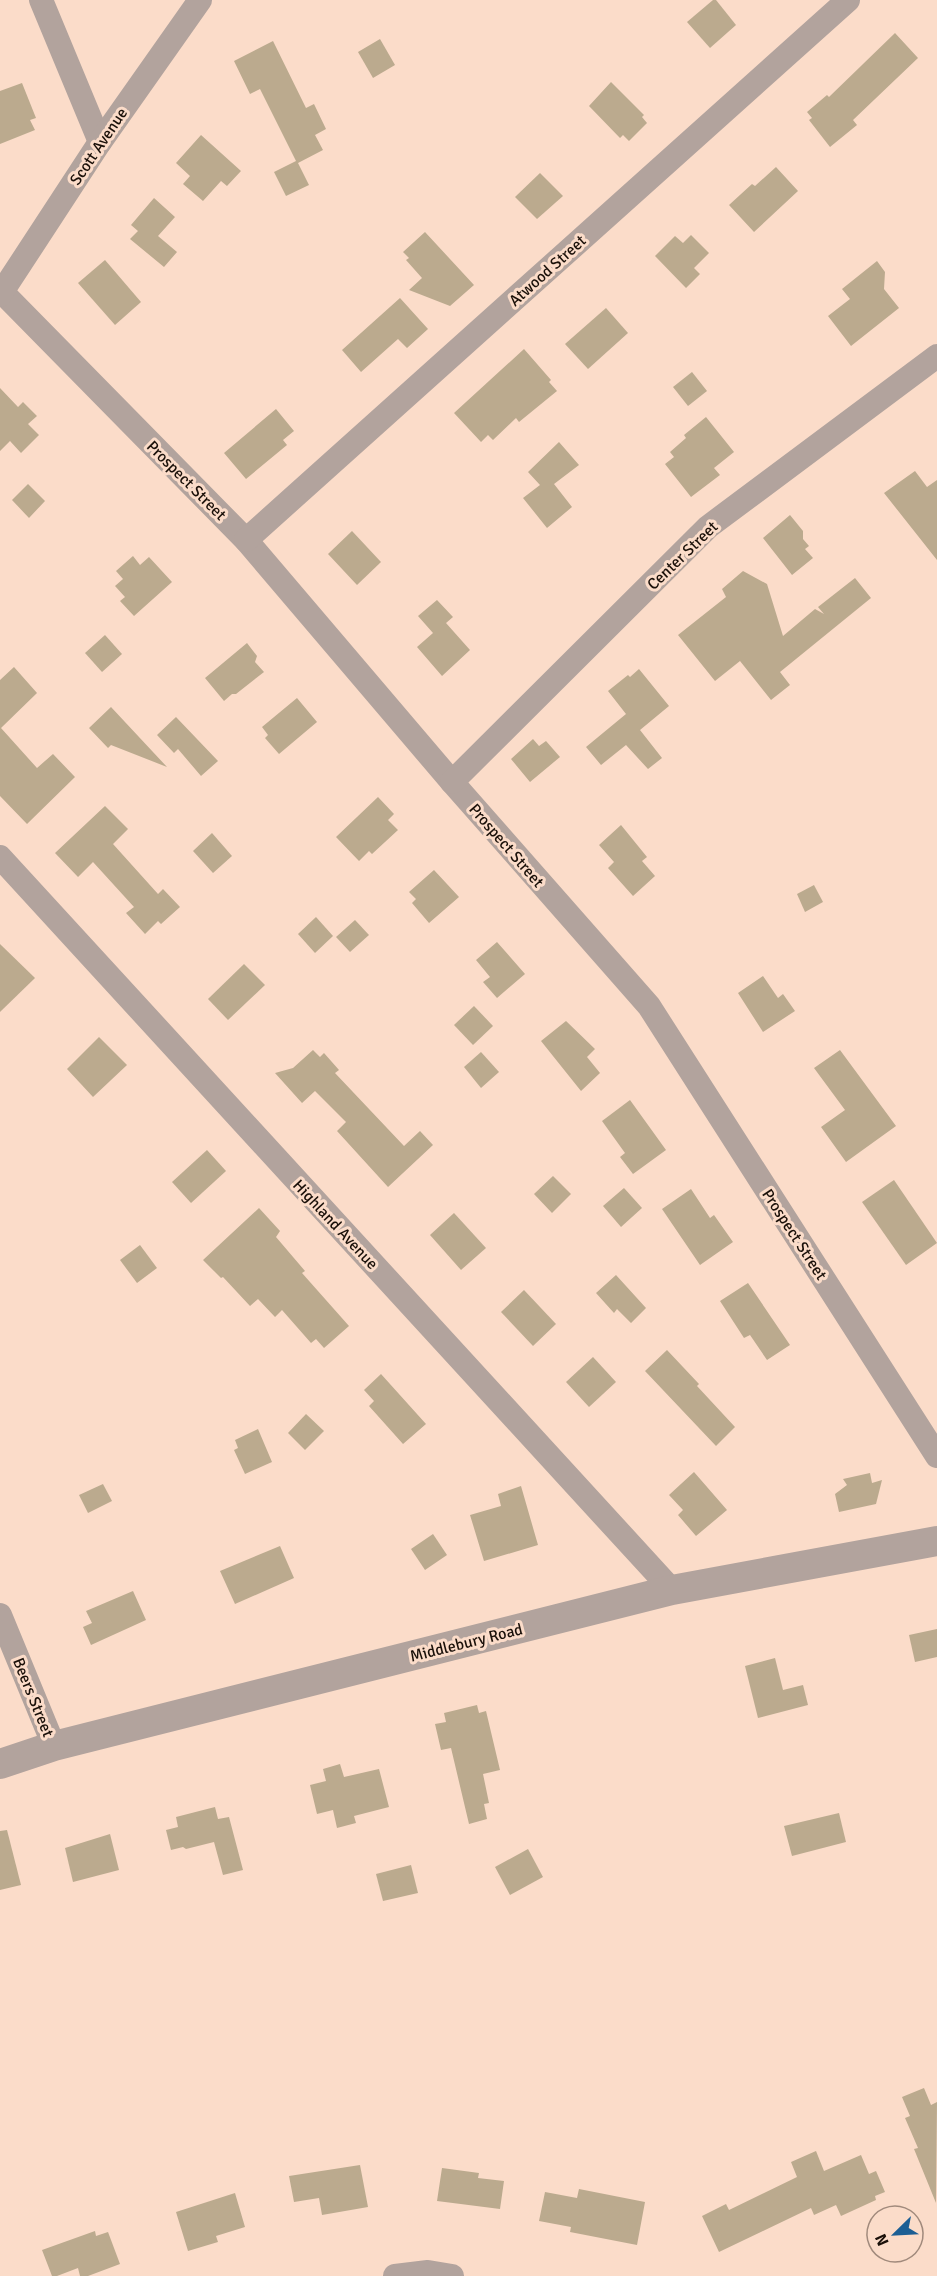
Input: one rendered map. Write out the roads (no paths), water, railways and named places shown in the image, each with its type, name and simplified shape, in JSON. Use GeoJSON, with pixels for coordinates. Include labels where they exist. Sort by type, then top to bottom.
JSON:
{"type":"FeatureCollection","features":[{"type":"Feature","properties":{"kind":"street"},"geometry":{"type":"LineString","coordinates":[[41,0],[100,142]]}},
{"type":"Feature","properties":{"kind":"street","name":"Scott Avenue"},"geometry":{"type":"LineString","coordinates":[[1,293],[100,142],[200,0]]}},
{"type":"Feature","properties":{"kind":"street","name":"Atwood Street"},"geometry":{"type":"LineString","coordinates":[[246,540],[848,0]]}},
{"type":"Feature","properties":{"kind":"street","name":"Prospect Street"},"geometry":{"type":"LineString","coordinates":[[1,293],[246,540],[452,782],[649,1005],[937,1456]]}},
{"type":"Feature","properties":{"kind":"street","name":"Center Street"},"geometry":{"type":"LineString","coordinates":[[452,782],[708,527],[937,356]]}},
{"type":"Feature","properties":{"kind":"street","name":"Highland Avenue"},"geometry":{"type":"LineString","coordinates":[[0,857],[672,1590]]}},
{"type":"Feature","properties":{"kind":"street","name":"Middlebury Road"},"geometry":{"type":"LineString","coordinates":[[0,1764],[54,1746],[672,1590],[937,1541]]}},
{"type":"Feature","properties":{"kind":"street","name":"Beers Street"},"geometry":{"type":"LineString","coordinates":[[0,1615],[54,1746]]}},
{"type":"Feature","properties":{"kind":"street"},"geometry":{"type":"LineString","coordinates":[[395,2276],[428,2272],[452,2276]]}}]}
